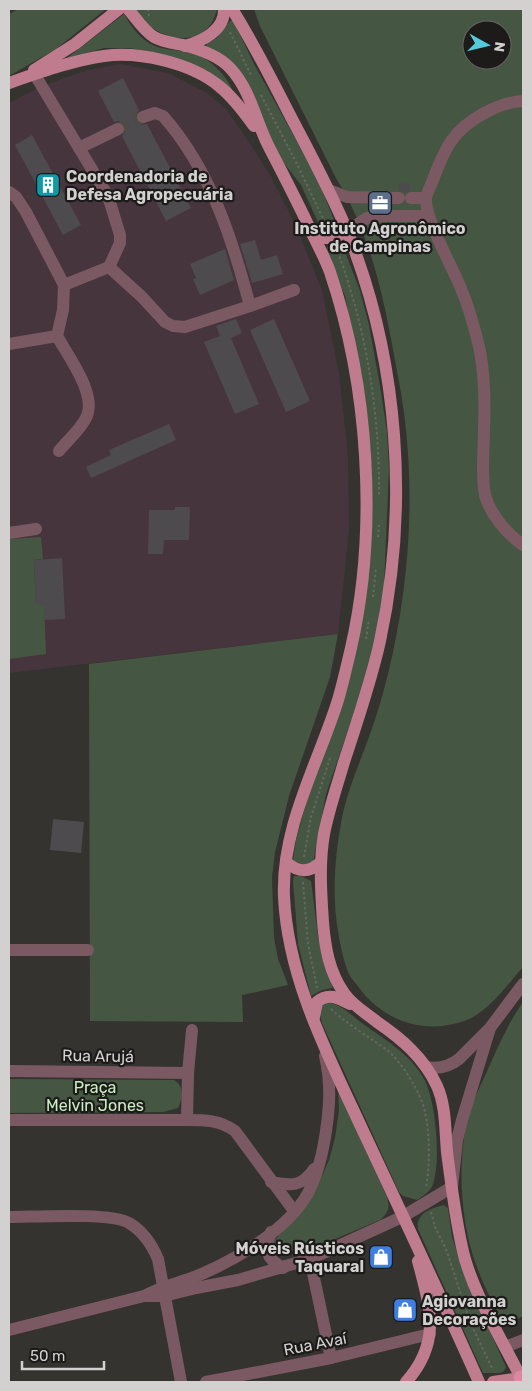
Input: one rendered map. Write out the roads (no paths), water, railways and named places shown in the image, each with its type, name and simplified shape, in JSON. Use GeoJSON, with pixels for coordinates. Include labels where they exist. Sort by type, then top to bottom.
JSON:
{"type":"FeatureCollection","features":[{"type":"Feature","properties":{"kind":"main road"},"geometry":{"type":"LineString","coordinates":[[13,83],[75,44],[119,9]]}},
{"type":"Feature","properties":{"kind":"main road"},"geometry":{"type":"LineString","coordinates":[[128,9],[152,36],[168,43],[207,52],[225,62],[232,69],[250,102],[265,140],[313,234],[329,270],[357,378],[365,459],[367,516],[362,579],[352,643],[338,700],[303,795],[291,836],[286,862],[284,896],[290,946],[304,995],[334,1068],[402,1217],[434,1279],[479,1382]]}},
{"type":"Feature","properties":{"kind":"main road"},"geometry":{"type":"LineString","coordinates":[[185,46],[195,43],[215,30],[221,24],[224,9]]}},
{"type":"Feature","properties":{"kind":"main road"},"geometry":{"type":"LineString","coordinates":[[232,9],[248,35],[329,190],[364,277],[377,323],[394,438],[396,511],[392,564],[380,639],[368,688],[335,789],[324,835],[321,862],[324,924],[330,965],[344,993],[365,1013],[419,1056],[438,1088],[443,1109],[452,1187],[463,1251],[470,1273],[505,1347],[523,1379],[493,1382]]}},
{"type":"Feature","properties":{"kind":"main road"},"geometry":{"type":"LineString","coordinates":[[241,9],[248,35]]}},
{"type":"Feature","properties":{"kind":"main road"},"geometry":{"type":"LineString","coordinates":[[13,83],[84,59],[104,56],[123,54],[168,61],[189,69],[219,85],[244,111],[265,140]]}},
{"type":"Feature","properties":{"kind":"main road"},"geometry":{"type":"LineString","coordinates":[[313,234],[326,239],[347,231]]}},
{"type":"Feature","properties":{"kind":"main road"},"geometry":{"type":"LineString","coordinates":[[286,862],[293,868],[302,871],[313,870],[321,862]]}},
{"type":"Feature","properties":{"kind":"main road"},"geometry":{"type":"LineString","coordinates":[[314,1018],[317,1002],[329,996],[339,999],[365,1013]]}},
{"type":"Feature","properties":{"kind":"main road"},"geometry":{"type":"LineString","coordinates":[[406,1382],[424,1358],[430,1334],[427,1296],[411,1234]]}},
{"type":"Feature","properties":{"kind":"street"},"geometry":{"type":"LineString","coordinates":[[35,75],[108,196],[119,226],[120,243],[109,267],[64,285]]}},
{"type":"Feature","properties":{"kind":"street"},"geometry":{"type":"LineString","coordinates":[[523,101],[501,105],[485,113],[473,120],[453,138],[440,161],[426,198],[428,216],[460,286],[472,318],[480,353],[485,400],[483,467],[486,495],[492,511],[500,523],[514,539],[523,545]]}},
{"type":"Feature","properties":{"kind":"street"},"geometry":{"type":"LineString","coordinates":[[143,117],[155,113],[162,116],[198,163],[223,219],[250,306]]}},
{"type":"Feature","properties":{"kind":"street"},"geometry":{"type":"LineString","coordinates":[[79,148],[118,129]]}},
{"type":"Feature","properties":{"kind":"street"},"geometry":{"type":"LineString","coordinates":[[329,190],[347,197],[426,198]]}},
{"type":"Feature","properties":{"kind":"street"},"geometry":{"type":"LineString","coordinates":[[9,192],[16,196],[26,212],[64,285],[63,310],[57,336],[80,375],[89,408],[83,422],[59,452]]}},
{"type":"Feature","properties":{"kind":"street"},"geometry":{"type":"LineString","coordinates":[[362,198],[367,218]]}},
{"type":"Feature","properties":{"kind":"street"},"geometry":{"type":"LineString","coordinates":[[347,231],[367,218],[381,216],[428,216]]}},
{"type":"Feature","properties":{"kind":"street"},"geometry":{"type":"LineString","coordinates":[[109,267],[142,297],[165,322],[173,326],[185,327],[294,290]]}},
{"type":"Feature","properties":{"kind":"street"},"geometry":{"type":"LineString","coordinates":[[9,344],[57,336]]}},
{"type":"Feature","properties":{"kind":"street"},"geometry":{"type":"LineString","coordinates":[[9,533],[36,529]]}},
{"type":"Feature","properties":{"kind":"street"},"geometry":{"type":"LineString","coordinates":[[9,950],[88,950]]}},
{"type":"Feature","properties":{"kind":"street"},"geometry":{"type":"LineString","coordinates":[[426,1067],[436,1068],[454,1064],[490,1028],[523,984]]}},
{"type":"Feature","properties":{"kind":"street"},"geometry":{"type":"LineString","coordinates":[[9,1330],[163,1291],[196,1288],[238,1280],[283,1268],[310,1259],[402,1217],[452,1187],[460,1126],[490,1028]]}},
{"type":"Feature","properties":{"kind":"street"},"geometry":{"type":"LineString","coordinates":[[187,1120],[188,1073],[192,1030]]}},
{"type":"Feature","properties":{"kind":"street"},"geometry":{"type":"LineString","coordinates":[[163,1291],[209,1270],[246,1250],[271,1232],[294,1211],[308,1193],[323,1151],[330,1104],[330,1078],[322,1039]]}},
{"type":"Feature","properties":{"kind":"street","name":"Rua Arujá"},"geometry":{"type":"LineString","coordinates":[[9,1071],[188,1073]]}},
{"type":"Feature","properties":{"kind":"street"},"geometry":{"type":"LineString","coordinates":[[9,1120],[187,1120],[214,1121],[226,1124],[235,1130],[271,1182],[294,1211]]}},
{"type":"Feature","properties":{"kind":"street"},"geometry":{"type":"LineString","coordinates":[[271,1182],[298,1184],[308,1178],[323,1151]]}},
{"type":"Feature","properties":{"kind":"street"},"geometry":{"type":"LineString","coordinates":[[9,1217],[111,1217],[129,1223],[142,1234],[153,1248],[158,1259],[181,1382]]}},
{"type":"Feature","properties":{"kind":"street"},"geometry":{"type":"LineString","coordinates":[[271,1232],[267,1242],[267,1251],[270,1258],[283,1268]]}},
{"type":"Feature","properties":{"kind":"street"},"geometry":{"type":"LineString","coordinates":[[310,1259],[331,1358]]}},
{"type":"Feature","properties":{"kind":"street","name":"Rua Avaí"},"geometry":{"type":"LineString","coordinates":[[206,1382],[331,1358],[430,1334]]}},
{"type":"Feature","properties":{"kind":"street"},"geometry":{"type":"LineString","coordinates":[[505,1347],[523,1341]]}},
{"type":"Feature","properties":{"kind":"tunnel"},"geometry":{"type":"LineString","coordinates":[[118,129],[143,117]]}},
{"type":"Feature","properties":{"kind":"place","name":"Coordenadoria de Defesa Agropecuária"},"geometry":{"type":"Point","coordinates":[48,185]}},
{"type":"Feature","properties":{"kind":"place","name":"Instituto Agronômico de Campinas"},"geometry":{"type":"Point","coordinates":[380,203]}},
{"type":"Feature","properties":{"kind":"place","name":"Móveis Rústicos Taquaral"},"geometry":{"type":"Point","coordinates":[381,1257]}},
{"type":"Feature","properties":{"kind":"place","name":"Agiovanna Decorações"},"geometry":{"type":"Point","coordinates":[405,1310]}},
{"type":"Feature","properties":{"kind":"park label","name":"Praça Melvin Jones"},"geometry":{"type":"Point","coordinates":[95,1096]}}]}
